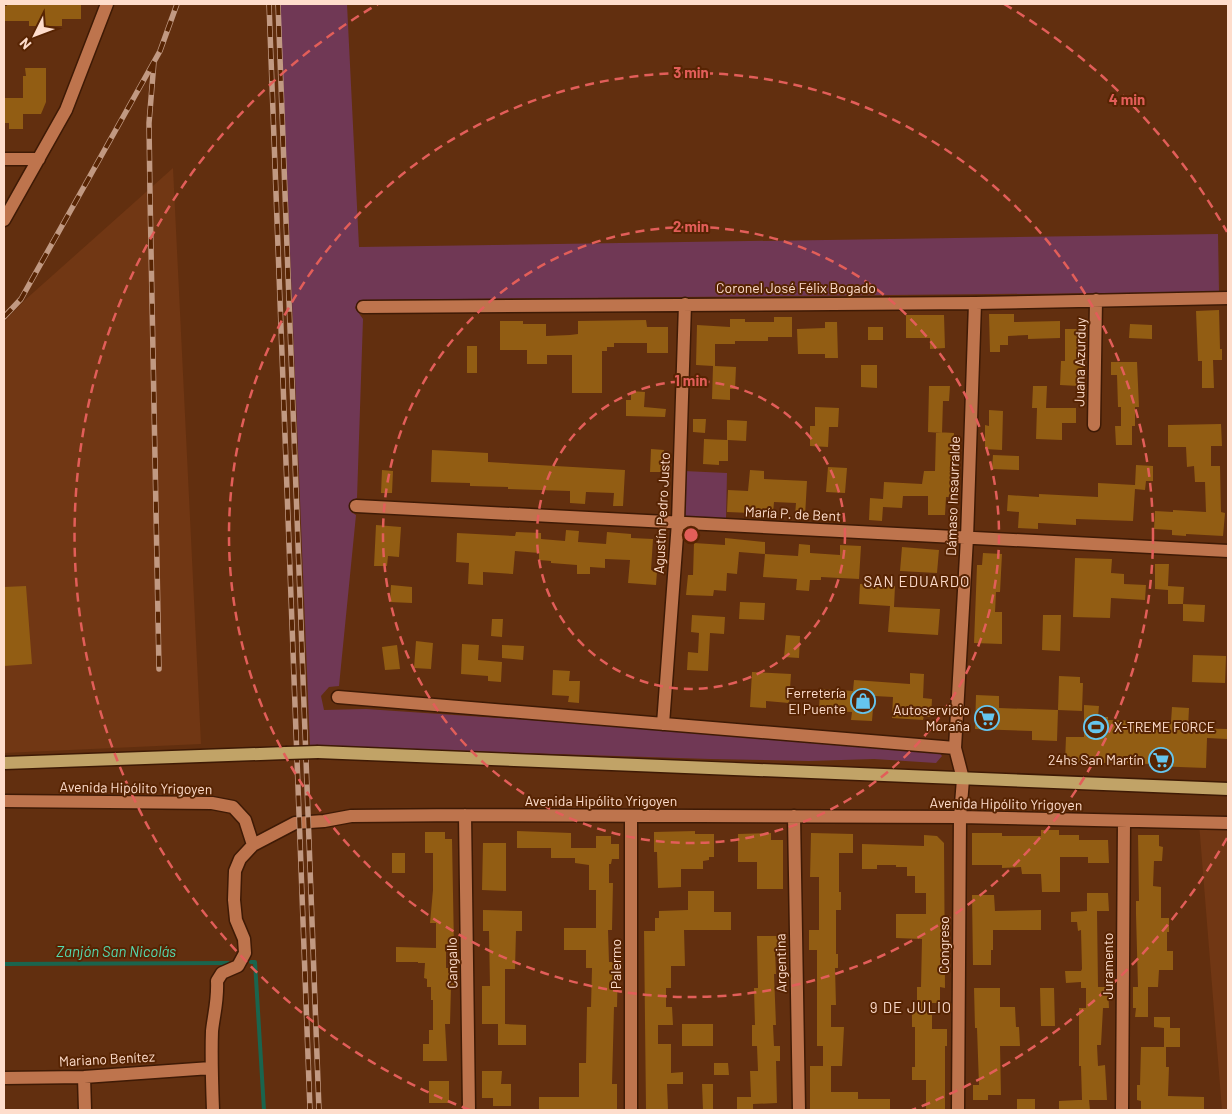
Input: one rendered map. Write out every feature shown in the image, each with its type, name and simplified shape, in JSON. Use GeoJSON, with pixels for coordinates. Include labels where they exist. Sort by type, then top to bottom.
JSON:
{"type":"FeatureCollection","features":[{"type":"Feature","properties":{"kind":"main road","name":"Avenida Hipólito Yrigoyen"},"geometry":{"type":"LineString","coordinates":[[4,763],[318,752],[1228,789]]}},
{"type":"Feature","properties":{"kind":"street"},"geometry":{"type":"LineString","coordinates":[[4,220],[66,110],[107,4]]}},
{"type":"Feature","properties":{"kind":"street"},"geometry":{"type":"LineString","coordinates":[[4,159],[39,159]]}},
{"type":"Feature","properties":{"kind":"street","name":"Coronel José Félix Bogado"},"geometry":{"type":"LineString","coordinates":[[363,307],[975,303],[1228,298]]}},
{"type":"Feature","properties":{"kind":"street","name":"Juana Azurduy"},"geometry":{"type":"LineString","coordinates":[[1094,425],[1096,300]]}},
{"type":"Feature","properties":{"kind":"street","name":"Dámaso Insaurralde"},"geometry":{"type":"LineString","coordinates":[[963,779],[954,748],[966,538],[975,303]]}},
{"type":"Feature","properties":{"kind":"street","name":"Agustín Pedro Justo"},"geometry":{"type":"LineString","coordinates":[[663,724],[678,522],[685,304]]}},
{"type":"Feature","properties":{"kind":"street","name":"María P. de Bent"},"geometry":{"type":"LineString","coordinates":[[356,506],[1228,551]]}},
{"type":"Feature","properties":{"kind":"street"},"geometry":{"type":"LineString","coordinates":[[338,697],[954,748]]}},
{"type":"Feature","properties":{"kind":"street","name":"Congreso"},"geometry":{"type":"LineString","coordinates":[[958,1110],[960,817],[963,779]]}},
{"type":"Feature","properties":{"kind":"street","name":"Avenida Hipólito Yrigoyen"},"geometry":{"type":"LineString","coordinates":[[4,801],[212,802],[233,807],[244,820],[253,845],[295,823],[324,821],[351,816],[960,817],[1228,823]]}},
{"type":"Feature","properties":{"kind":"street","name":"Cangallo"},"geometry":{"type":"LineString","coordinates":[[465,816],[469,1110]]}},
{"type":"Feature","properties":{"kind":"street","name":"Argentina"},"geometry":{"type":"LineString","coordinates":[[794,816],[799,1110]]}},
{"type":"Feature","properties":{"kind":"street","name":"Palermo"},"geometry":{"type":"LineString","coordinates":[[631,817],[631,1110]]}},
{"type":"Feature","properties":{"kind":"street","name":"Juramento"},"geometry":{"type":"LineString","coordinates":[[1122,1110],[1124,821]]}},
{"type":"Feature","properties":{"kind":"street"},"geometry":{"type":"LineString","coordinates":[[213,1110],[212,1029],[218,994],[217,981],[222,974],[238,966],[245,953],[244,938],[236,920],[234,872],[240,860],[253,845]]}},
{"type":"Feature","properties":{"kind":"street","name":"Mariano Benítez"},"geometry":{"type":"LineString","coordinates":[[4,1078],[84,1077],[211,1068]]}},
{"type":"Feature","properties":{"kind":"street"},"geometry":{"type":"LineString","coordinates":[[84,1077],[85,1110]]}},
{"type":"Feature","properties":{"kind":"shaded area"},"geometry":{"type":"Polygon","coordinates":[[[280,4],[347,4],[359,247],[1218,234],[1219,292],[359,300],[355,308],[363,319],[357,498],[350,502],[351,512],[356,515],[339,686],[329,687],[321,696],[324,710],[366,709],[648,728],[938,751],[942,756],[936,763],[874,759],[809,761],[710,759],[310,746],[280,4]]]}},
{"type":"Feature","properties":{"kind":"shaded area"},"geometry":{"type":"Polygon","coordinates":[[[173,168],[201,744],[4,753],[4,322],[25,300],[173,168]]]}},
{"type":"Feature","properties":{"kind":"shaded area"},"geometry":{"type":"Polygon","coordinates":[[[684,471],[727,473],[726,519],[682,518],[684,471]]]}},
{"type":"Feature","properties":{"kind":"shaded area"},"geometry":{"type":"Polygon","coordinates":[[[1199,823],[1228,823],[1228,1110],[1222,1110],[1199,823]]]}},
{"type":"Feature","properties":{"kind":"building"},"geometry":{"type":"Polygon","coordinates":[[[7,4],[81,4],[81,19],[62,19],[62,26],[29,26],[29,21],[4,21],[4,6],[7,6],[7,4]]]}},
{"type":"Feature","properties":{"kind":"building"},"geometry":{"type":"Polygon","coordinates":[[[25,68],[46,68],[46,102],[41,114],[23,114],[23,129],[9,129],[9,123],[4,123],[4,98],[23,98],[23,76],[26,76],[25,68]]]}},
{"type":"Feature","properties":{"kind":"building"},"geometry":{"type":"Polygon","coordinates":[[[1219,310],[1222,360],[1213,360],[1214,388],[1202,388],[1202,361],[1198,361],[1196,311],[1219,310]]]}},
{"type":"Feature","properties":{"kind":"building"},"geometry":{"type":"Polygon","coordinates":[[[989,314],[1014,314],[1014,322],[1060,321],[1060,338],[1028,339],[1028,335],[1008,336],[1008,345],[1000,345],[1000,352],[990,352],[989,314]]]}},
{"type":"Feature","properties":{"kind":"building"},"geometry":{"type":"Polygon","coordinates":[[[906,315],[944,315],[945,348],[930,349],[930,338],[906,338],[906,315]]]}},
{"type":"Feature","properties":{"kind":"building"},"geometry":{"type":"Polygon","coordinates":[[[774,317],[792,317],[792,337],[768,337],[768,341],[735,341],[735,344],[715,344],[715,366],[736,367],[735,389],[730,389],[730,400],[712,399],[713,366],[696,365],[697,325],[730,327],[730,319],[745,319],[745,322],[774,322],[774,317]]]}},
{"type":"Feature","properties":{"kind":"building"},"geometry":{"type":"Polygon","coordinates":[[[646,320],[647,327],[668,327],[668,353],[647,353],[647,343],[614,343],[614,347],[607,347],[607,351],[602,351],[602,393],[572,393],[572,355],[547,355],[547,364],[527,364],[527,350],[500,350],[500,321],[546,324],[546,336],[578,334],[578,321],[646,320]]]}},
{"type":"Feature","properties":{"kind":"building"},"geometry":{"type":"Polygon","coordinates":[[[825,322],[837,322],[838,358],[825,358],[825,354],[798,354],[797,329],[825,328],[825,322]]]}},
{"type":"Feature","properties":{"kind":"building"},"geometry":{"type":"Polygon","coordinates":[[[1130,324],[1152,325],[1152,339],[1129,338],[1130,324]]]}},
{"type":"Feature","properties":{"kind":"building"},"geometry":{"type":"Polygon","coordinates":[[[868,327],[883,327],[883,340],[868,340],[868,327]]]}},
{"type":"Feature","properties":{"kind":"building"},"geometry":{"type":"Polygon","coordinates":[[[1065,329],[1086,329],[1084,373],[1079,373],[1079,386],[1060,385],[1061,361],[1065,361],[1065,329]]]}},
{"type":"Feature","properties":{"kind":"building"},"geometry":{"type":"Polygon","coordinates":[[[467,346],[477,346],[477,373],[467,373],[467,346]]]}},
{"type":"Feature","properties":{"kind":"building"},"geometry":{"type":"Polygon","coordinates":[[[1111,362],[1137,362],[1139,407],[1135,407],[1132,445],[1116,445],[1115,426],[1121,426],[1121,407],[1118,407],[1117,375],[1111,375],[1111,362]]]}},
{"type":"Feature","properties":{"kind":"building"},"geometry":{"type":"Polygon","coordinates":[[[861,365],[877,365],[877,388],[861,387],[861,365]]]}},
{"type":"Feature","properties":{"kind":"building"},"geometry":{"type":"Polygon","coordinates":[[[929,386],[950,386],[949,401],[943,401],[942,433],[928,432],[929,386]]]}},
{"type":"Feature","properties":{"kind":"building"},"geometry":{"type":"Polygon","coordinates":[[[1033,386],[1047,386],[1046,408],[1076,408],[1076,423],[1062,423],[1062,440],[1036,439],[1037,408],[1032,408],[1033,386]]]}},
{"type":"Feature","properties":{"kind":"building"},"geometry":{"type":"Polygon","coordinates":[[[631,391],[645,392],[644,407],[666,409],[665,417],[626,416],[626,400],[631,400],[631,391]]]}},
{"type":"Feature","properties":{"kind":"building"},"geometry":{"type":"Polygon","coordinates":[[[815,407],[839,408],[838,427],[829,427],[828,447],[810,446],[810,426],[815,426],[815,407]]]}},
{"type":"Feature","properties":{"kind":"building"},"geometry":{"type":"Polygon","coordinates":[[[989,410],[1003,411],[1002,450],[985,449],[985,425],[989,426],[989,410]]]}},
{"type":"Feature","properties":{"kind":"building"},"geometry":{"type":"Polygon","coordinates":[[[693,419],[706,419],[705,433],[693,432],[693,419]]]}},
{"type":"Feature","properties":{"kind":"building"},"geometry":{"type":"Polygon","coordinates":[[[727,420],[747,421],[746,441],[728,440],[728,461],[719,461],[719,465],[703,464],[704,439],[727,440],[727,420]]]}},
{"type":"Feature","properties":{"kind":"building"},"geometry":{"type":"Polygon","coordinates":[[[1221,424],[1222,446],[1211,446],[1211,466],[1220,466],[1221,512],[1225,513],[1223,536],[1172,535],[1172,530],[1154,529],[1155,511],[1206,512],[1205,482],[1195,482],[1194,466],[1187,467],[1186,447],[1168,447],[1168,425],[1221,424]]]}},
{"type":"Feature","properties":{"kind":"building"},"geometry":{"type":"Polygon","coordinates":[[[936,432],[954,433],[952,497],[946,497],[945,515],[928,515],[928,496],[903,496],[902,508],[883,507],[882,521],[869,520],[870,498],[883,499],[884,482],[922,484],[924,471],[935,471],[936,432]]]}},
{"type":"Feature","properties":{"kind":"building"},"geometry":{"type":"Polygon","coordinates":[[[651,449],[664,450],[663,472],[650,472],[651,449]]]}},
{"type":"Feature","properties":{"kind":"building"},"geometry":{"type":"Polygon","coordinates":[[[432,450],[488,453],[488,462],[625,470],[623,506],[613,506],[614,493],[586,492],[585,504],[570,503],[570,491],[508,489],[508,487],[470,486],[470,483],[431,482],[432,450]]]}},
{"type":"Feature","properties":{"kind":"building"},"geometry":{"type":"Polygon","coordinates":[[[993,455],[1019,456],[1019,470],[992,469],[993,455]]]}},
{"type":"Feature","properties":{"kind":"building"},"geometry":{"type":"Polygon","coordinates":[[[1136,465],[1153,466],[1153,481],[1146,481],[1145,490],[1135,489],[1133,521],[1076,519],[1076,525],[1038,523],[1038,529],[1018,528],[1019,512],[1007,511],[1008,495],[1039,497],[1039,494],[1098,497],[1098,483],[1135,485],[1136,465]]]}},
{"type":"Feature","properties":{"kind":"building"},"geometry":{"type":"Polygon","coordinates":[[[828,467],[847,468],[845,493],[826,492],[828,467]]]}},
{"type":"Feature","properties":{"kind":"building"},"geometry":{"type":"Polygon","coordinates":[[[382,470],[393,471],[392,493],[381,493],[382,470]]]}},
{"type":"Feature","properties":{"kind":"building"},"geometry":{"type":"Polygon","coordinates":[[[750,470],[764,471],[764,479],[807,481],[805,517],[795,516],[796,503],[774,502],[773,514],[727,512],[728,490],[748,491],[750,470]]]}},
{"type":"Feature","properties":{"kind":"building"},"geometry":{"type":"Polygon","coordinates":[[[376,525],[401,527],[399,557],[388,556],[387,566],[374,566],[376,525]]]}},
{"type":"Feature","properties":{"kind":"building"},"geometry":{"type":"Polygon","coordinates":[[[566,530],[579,531],[578,542],[606,544],[607,532],[631,534],[631,538],[653,539],[651,570],[657,571],[656,585],[628,583],[630,560],[605,559],[605,568],[590,567],[590,574],[577,574],[577,565],[551,563],[551,561],[539,560],[539,553],[515,551],[513,574],[483,572],[483,585],[468,584],[469,563],[456,562],[457,533],[515,536],[516,532],[541,533],[541,539],[565,541],[566,530]]]}},
{"type":"Feature","properties":{"kind":"building"},"geometry":{"type":"Polygon","coordinates":[[[725,538],[765,542],[765,554],[739,552],[737,574],[727,573],[726,591],[714,590],[713,596],[686,595],[688,575],[693,575],[694,543],[725,545],[725,538]]]}},
{"type":"Feature","properties":{"kind":"building"},"geometry":{"type":"Polygon","coordinates":[[[799,544],[810,545],[810,553],[840,555],[840,545],[861,546],[859,579],[821,577],[821,580],[810,580],[809,591],[796,590],[797,579],[763,577],[765,554],[798,556],[799,544]]]}},
{"type":"Feature","properties":{"kind":"building"},"geometry":{"type":"Polygon","coordinates":[[[902,547],[939,550],[937,573],[900,571],[902,547]]]}},
{"type":"Feature","properties":{"kind":"building"},"geometry":{"type":"Polygon","coordinates":[[[983,553],[1002,554],[1000,592],[996,592],[995,612],[1002,612],[1002,644],[974,643],[977,565],[982,565],[983,553]]]}},
{"type":"Feature","properties":{"kind":"building"},"geometry":{"type":"Polygon","coordinates":[[[1075,558],[1112,559],[1111,573],[1124,574],[1124,584],[1146,585],[1145,600],[1111,598],[1110,618],[1073,617],[1075,558]]]}},
{"type":"Feature","properties":{"kind":"building"},"geometry":{"type":"Polygon","coordinates":[[[1155,564],[1169,564],[1168,586],[1184,587],[1183,604],[1168,604],[1168,590],[1155,589],[1155,564]]]}},
{"type":"Feature","properties":{"kind":"building"},"geometry":{"type":"Polygon","coordinates":[[[860,584],[895,586],[894,607],[940,609],[938,635],[888,632],[890,606],[859,604],[860,584]]]}},
{"type":"Feature","properties":{"kind":"building"},"geometry":{"type":"Polygon","coordinates":[[[391,585],[412,587],[412,603],[390,602],[391,585]]]}},
{"type":"Feature","properties":{"kind":"building"},"geometry":{"type":"Polygon","coordinates":[[[26,586],[32,664],[4,666],[4,587],[26,586]]]}},
{"type":"Feature","properties":{"kind":"building"},"geometry":{"type":"Polygon","coordinates":[[[740,602],[765,603],[764,620],[739,619],[740,602]]]}},
{"type":"Feature","properties":{"kind":"building"},"geometry":{"type":"Polygon","coordinates":[[[1183,604],[1205,605],[1204,622],[1183,621],[1183,604]]]}},
{"type":"Feature","properties":{"kind":"building"},"geometry":{"type":"Polygon","coordinates":[[[692,615],[725,617],[724,634],[710,633],[708,671],[687,670],[688,652],[698,653],[699,633],[691,632],[692,615]]]}},
{"type":"Feature","properties":{"kind":"building"},"geometry":{"type":"Polygon","coordinates":[[[1043,615],[1061,615],[1060,651],[1042,650],[1043,615]]]}},
{"type":"Feature","properties":{"kind":"building"},"geometry":{"type":"Polygon","coordinates":[[[492,619],[503,619],[502,637],[491,636],[492,619]]]}},
{"type":"Feature","properties":{"kind":"building"},"geometry":{"type":"Polygon","coordinates":[[[786,635],[800,636],[799,658],[784,657],[786,635]]]}},
{"type":"Feature","properties":{"kind":"building"},"geometry":{"type":"Polygon","coordinates":[[[416,641],[433,643],[431,669],[414,668],[416,641]]]}},
{"type":"Feature","properties":{"kind":"building"},"geometry":{"type":"Polygon","coordinates":[[[462,644],[479,645],[478,660],[502,662],[501,682],[488,681],[488,676],[461,674],[462,644]]]}},
{"type":"Feature","properties":{"kind":"building"},"geometry":{"type":"Polygon","coordinates":[[[397,645],[400,669],[385,670],[382,647],[397,645]]]}},
{"type":"Feature","properties":{"kind":"building"},"geometry":{"type":"Polygon","coordinates":[[[502,645],[524,646],[523,660],[502,658],[502,645]]]}},
{"type":"Feature","properties":{"kind":"building"},"geometry":{"type":"Polygon","coordinates":[[[1193,655],[1226,656],[1225,683],[1192,682],[1193,655]]]}},
{"type":"Feature","properties":{"kind":"building"},"geometry":{"type":"Polygon","coordinates":[[[553,670],[570,671],[569,681],[580,681],[579,703],[568,702],[569,696],[552,695],[553,670]]]}},
{"type":"Feature","properties":{"kind":"building"},"geometry":{"type":"Polygon","coordinates":[[[752,672],[791,674],[789,703],[766,701],[766,708],[750,707],[752,672]]]}},
{"type":"Feature","properties":{"kind":"building"},"geometry":{"type":"Polygon","coordinates":[[[910,673],[924,674],[923,698],[932,699],[931,717],[924,716],[923,720],[892,718],[893,697],[874,696],[872,721],[851,720],[852,712],[819,710],[820,689],[853,691],[854,680],[910,684],[910,673]]]}},
{"type":"Feature","properties":{"kind":"building"},"geometry":{"type":"Polygon","coordinates":[[[1059,676],[1080,677],[1080,683],[1083,683],[1082,711],[1058,710],[1059,676]]]}},
{"type":"Feature","properties":{"kind":"building"},"geometry":{"type":"Polygon","coordinates":[[[976,695],[999,696],[999,708],[1058,710],[1057,741],[1032,740],[1032,731],[975,729],[976,695]]]}},
{"type":"Feature","properties":{"kind":"building"},"geometry":{"type":"Polygon","coordinates":[[[1084,705],[1099,706],[1098,717],[1108,717],[1108,720],[1171,722],[1172,707],[1189,708],[1188,728],[1227,729],[1227,739],[1207,738],[1206,768],[1153,766],[1153,764],[1065,762],[1066,737],[1084,737],[1084,705]]]}},
{"type":"Feature","properties":{"kind":"building"},"geometry":{"type":"Polygon","coordinates":[[[1041,830],[1059,830],[1059,835],[1079,835],[1079,840],[1108,840],[1109,863],[1088,863],[1088,857],[1060,857],[1060,892],[1042,892],[1041,874],[1022,874],[1021,867],[1002,868],[1002,865],[972,865],[972,833],[1002,833],[1002,836],[1041,836],[1041,830]]]}},
{"type":"Feature","properties":{"kind":"building"},"geometry":{"type":"Polygon","coordinates":[[[517,831],[571,833],[571,848],[596,848],[596,836],[611,836],[611,844],[619,844],[619,859],[612,859],[611,864],[609,864],[609,883],[613,883],[612,930],[608,930],[609,962],[618,962],[617,1007],[614,1007],[612,1084],[617,1084],[617,1110],[539,1110],[539,1097],[579,1097],[579,1063],[586,1063],[587,1007],[591,1007],[592,968],[586,968],[586,950],[564,950],[564,928],[596,928],[596,890],[589,890],[589,865],[575,863],[575,858],[551,858],[551,848],[517,848],[517,831]]]}},
{"type":"Feature","properties":{"kind":"building"},"geometry":{"type":"Polygon","coordinates":[[[695,831],[695,834],[714,834],[714,857],[709,857],[709,860],[703,861],[703,869],[681,869],[681,887],[658,888],[657,852],[654,852],[654,832],[695,831]]]}},
{"type":"Feature","properties":{"kind":"building"},"geometry":{"type":"Polygon","coordinates":[[[425,832],[445,832],[445,839],[452,839],[454,948],[446,948],[446,968],[454,968],[454,987],[451,987],[450,1024],[445,1024],[447,1061],[423,1061],[423,1044],[429,1044],[429,1030],[433,1030],[433,1000],[431,1000],[431,987],[427,987],[427,979],[424,978],[425,963],[396,962],[396,947],[436,948],[436,923],[430,923],[433,890],[433,853],[425,853],[425,832]]]}},
{"type":"Feature","properties":{"kind":"building"},"geometry":{"type":"Polygon","coordinates":[[[771,833],[771,840],[783,840],[783,889],[757,889],[757,862],[738,862],[738,834],[771,833]]]}},
{"type":"Feature","properties":{"kind":"building"},"geometry":{"type":"Polygon","coordinates":[[[811,833],[853,834],[853,853],[839,853],[841,910],[836,910],[836,954],[838,954],[838,968],[835,968],[836,1005],[831,1005],[831,1027],[844,1027],[842,1066],[823,1066],[823,1046],[817,1046],[817,950],[809,950],[809,930],[819,930],[819,877],[810,877],[811,833]]]}},
{"type":"Feature","properties":{"kind":"building"},"geometry":{"type":"Polygon","coordinates":[[[924,835],[937,836],[944,843],[945,988],[940,987],[940,1003],[932,1003],[932,1029],[947,1029],[947,1046],[945,1046],[945,1110],[926,1110],[926,1080],[912,1080],[912,1067],[915,1067],[915,1027],[912,1027],[912,1009],[917,1009],[917,987],[921,987],[922,939],[896,938],[896,914],[926,914],[926,893],[915,893],[915,876],[907,876],[907,867],[877,865],[877,869],[862,869],[862,844],[924,846],[924,835]]]}},
{"type":"Feature","properties":{"kind":"building"},"geometry":{"type":"Polygon","coordinates":[[[1138,835],[1159,835],[1159,846],[1163,847],[1162,861],[1154,861],[1153,886],[1161,887],[1161,918],[1169,918],[1167,951],[1173,951],[1173,970],[1159,970],[1158,987],[1148,987],[1148,1017],[1135,1017],[1136,1008],[1133,1008],[1133,987],[1138,987],[1136,901],[1139,901],[1138,835]]]}},
{"type":"Feature","properties":{"kind":"building"},"geometry":{"type":"Polygon","coordinates":[[[483,843],[506,843],[506,891],[482,890],[483,843]]]}},
{"type":"Feature","properties":{"kind":"building"},"geometry":{"type":"Polygon","coordinates":[[[392,853],[405,853],[405,873],[392,873],[392,853]]]}},
{"type":"Feature","properties":{"kind":"building"},"geometry":{"type":"Polygon","coordinates":[[[688,891],[714,891],[714,912],[731,912],[731,930],[684,930],[685,966],[671,966],[671,988],[666,988],[666,1007],[672,1007],[673,1025],[658,1025],[658,1044],[671,1044],[671,1073],[683,1072],[683,1084],[667,1084],[668,1110],[646,1110],[644,931],[655,931],[655,918],[659,918],[659,911],[688,910],[688,891]]]}},
{"type":"Feature","properties":{"kind":"building"},"geometry":{"type":"Polygon","coordinates":[[[1087,893],[1108,893],[1109,911],[1097,911],[1098,987],[1108,987],[1109,1008],[1103,1008],[1101,1045],[1097,1045],[1098,1066],[1105,1065],[1107,1100],[1082,1100],[1081,1066],[1079,1066],[1079,1008],[1086,1008],[1086,988],[1081,988],[1081,982],[1066,983],[1065,971],[1081,971],[1082,969],[1081,930],[1078,931],[1077,922],[1071,922],[1071,912],[1087,911],[1087,893]]]}},
{"type":"Feature","properties":{"kind":"building"},"geometry":{"type":"Polygon","coordinates":[[[972,895],[994,895],[995,911],[1041,910],[1041,930],[993,930],[991,965],[973,965],[972,895]]]}},
{"type":"Feature","properties":{"kind":"building"},"geometry":{"type":"Polygon","coordinates":[[[483,910],[522,911],[522,931],[516,931],[515,969],[505,969],[505,1024],[526,1025],[526,1045],[498,1045],[498,1024],[482,1024],[482,986],[490,986],[489,931],[483,931],[483,910]]]}},
{"type":"Feature","properties":{"kind":"building"},"geometry":{"type":"Polygon","coordinates":[[[757,936],[778,936],[778,949],[775,949],[776,974],[774,974],[776,1025],[773,1025],[774,1046],[780,1046],[780,1061],[776,1061],[777,1103],[753,1104],[753,1110],[737,1110],[737,1097],[751,1097],[750,1071],[758,1071],[757,1046],[752,1046],[752,1025],[755,1025],[754,988],[758,988],[757,936]]]}},
{"type":"Feature","properties":{"kind":"building"},"geometry":{"type":"Polygon","coordinates":[[[974,988],[1000,988],[1000,1007],[1015,1007],[1016,1027],[1019,1027],[1020,1046],[1000,1046],[1001,1095],[988,1095],[988,1100],[973,1100],[973,1085],[979,1085],[974,988]]]}},
{"type":"Feature","properties":{"kind":"building"},"geometry":{"type":"Polygon","coordinates":[[[1040,988],[1054,988],[1055,1026],[1041,1026],[1040,988]]]}},
{"type":"Feature","properties":{"kind":"building"},"geometry":{"type":"Polygon","coordinates":[[[1154,1017],[1170,1017],[1170,1028],[1180,1028],[1180,1047],[1166,1047],[1166,1067],[1169,1067],[1168,1096],[1204,1097],[1204,1110],[1141,1110],[1141,1101],[1137,1100],[1137,1085],[1140,1085],[1141,1047],[1164,1047],[1164,1028],[1154,1027],[1154,1017]]]}},
{"type":"Feature","properties":{"kind":"building"},"geometry":{"type":"Polygon","coordinates":[[[682,1024],[713,1024],[713,1046],[682,1046],[682,1024]]]}},
{"type":"Feature","properties":{"kind":"building"},"geometry":{"type":"Polygon","coordinates":[[[714,1063],[728,1063],[729,1075],[714,1075],[714,1063]]]}},
{"type":"Feature","properties":{"kind":"building"},"geometry":{"type":"Polygon","coordinates":[[[810,1066],[831,1066],[831,1092],[858,1092],[858,1099],[890,1099],[890,1110],[810,1110],[810,1066]]]}},
{"type":"Feature","properties":{"kind":"building"},"geometry":{"type":"Polygon","coordinates":[[[482,1071],[502,1071],[501,1084],[511,1084],[511,1106],[493,1106],[493,1098],[482,1098],[482,1071]]]}},
{"type":"Feature","properties":{"kind":"building"},"geometry":{"type":"Polygon","coordinates":[[[429,1081],[449,1081],[449,1103],[429,1103],[429,1081]]]}},
{"type":"Feature","properties":{"kind":"building"},"geometry":{"type":"Polygon","coordinates":[[[702,1084],[713,1084],[713,1110],[703,1110],[702,1084]]]}},
{"type":"Feature","properties":{"kind":"building"},"geometry":{"type":"Polygon","coordinates":[[[1017,1099],[1035,1099],[1035,1110],[1017,1110],[1017,1099]]]}},
{"type":"Feature","properties":{"kind":"building"},"geometry":{"type":"Polygon","coordinates":[[[1089,1100],[1090,1110],[1059,1110],[1059,1101],[1089,1100]]]}},
{"type":"Feature","properties":{"kind":"waterway","name":"Zanjón San Nicolás"},"geometry":{"type":"LineString","coordinates":[[251,962],[255,962],[264,1110]]}},
{"type":"Feature","properties":{"kind":"waterway","name":"Zanjón San Nicolás"},"geometry":{"type":"LineString","coordinates":[[4,964],[228,963]]}},
{"type":"Feature","properties":{"kind":"railway"},"geometry":{"type":"LineString","coordinates":[[4,317],[21,299],[160,51],[177,4]]}},
{"type":"Feature","properties":{"kind":"railway"},"geometry":{"type":"LineString","coordinates":[[269,4],[310,1110]]}},
{"type":"Feature","properties":{"kind":"railway"},"geometry":{"type":"LineString","coordinates":[[278,4],[319,1110]]}},
{"type":"Feature","properties":{"kind":"railway"},"geometry":{"type":"LineString","coordinates":[[154,62],[149,123],[159,669]]}},
{"type":"Feature","properties":{"kind":"place","name":"Ferretería El Puente"},"geometry":{"type":"Point","coordinates":[863,701]}},
{"type":"Feature","properties":{"kind":"place","name":"Autoservicio Moraña"},"geometry":{"type":"Point","coordinates":[987,718]}},
{"type":"Feature","properties":{"kind":"place","name":"X-TREME FORCE"},"geometry":{"type":"Point","coordinates":[1096,727]}},
{"type":"Feature","properties":{"kind":"place","name":"24hs San Martín"},"geometry":{"type":"Point","coordinates":[1161,760]}},
{"type":"Feature","properties":{"kind":"district","name":"SAN EDUARDO"},"geometry":{"type":"Point","coordinates":[917,582]}},
{"type":"Feature","properties":{"kind":"district","name":"9 DE JULIO"},"geometry":{"type":"Point","coordinates":[911,1008]}}]}
